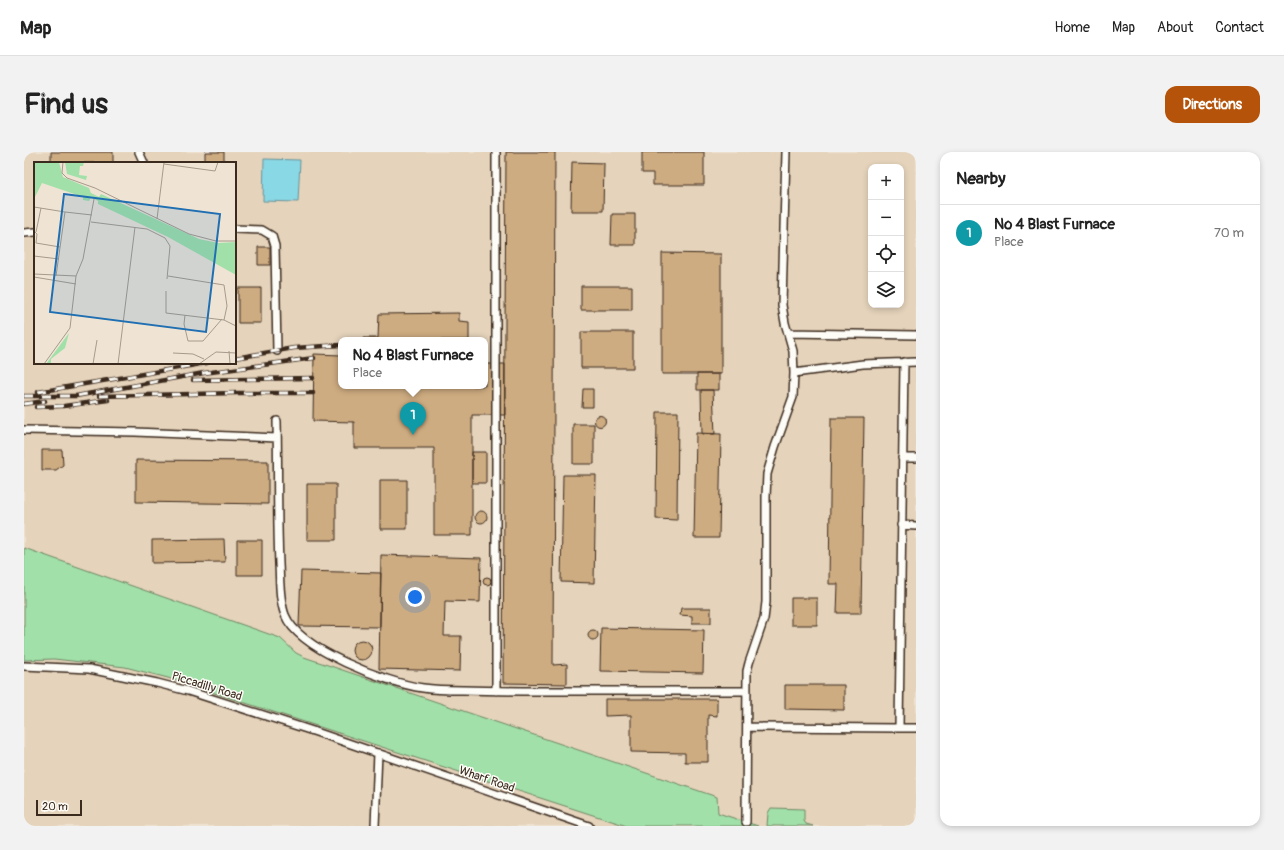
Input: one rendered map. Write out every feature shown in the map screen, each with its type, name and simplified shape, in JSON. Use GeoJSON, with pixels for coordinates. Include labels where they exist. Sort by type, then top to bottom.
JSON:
{"type":"FeatureCollection","features":[{"type":"Feature","properties":{"kind":"lane"},"geometry":{"type":"LineString","coordinates":[[139,152],[144,162]]}},
{"type":"Feature","properties":{"kind":"lane"},"geometry":{"type":"LineString","coordinates":[[496,152],[496,691]]}},
{"type":"Feature","properties":{"kind":"lane"},"geometry":{"type":"LineString","coordinates":[[746,822],[747,691],[749,663],[764,619],[766,602],[766,497],[768,474],[775,447],[792,397],[794,373],[793,351],[785,323],[782,305],[786,152]]}},
{"type":"Feature","properties":{"kind":"lane"},"geometry":{"type":"LineString","coordinates":[[236,229],[262,230],[272,236],[275,246],[277,351]]}},
{"type":"Feature","properties":{"kind":"lane"},"geometry":{"type":"LineString","coordinates":[[24,233],[34,232]]}},
{"type":"Feature","properties":{"kind":"lane"},"geometry":{"type":"LineString","coordinates":[[788,333],[916,335]]}},
{"type":"Feature","properties":{"kind":"lane"},"geometry":{"type":"LineString","coordinates":[[899,728],[904,362]]}},
{"type":"Feature","properties":{"kind":"lane"},"geometry":{"type":"LineString","coordinates":[[794,373],[835,367],[916,362]]}},
{"type":"Feature","properties":{"kind":"lane"},"geometry":{"type":"LineString","coordinates":[[277,421],[278,524],[281,598],[285,616],[292,627],[308,642],[338,659],[376,675],[409,686],[441,690],[747,691]]}},
{"type":"Feature","properties":{"kind":"lane"},"geometry":{"type":"LineString","coordinates":[[24,430],[136,432],[277,438]]}},
{"type":"Feature","properties":{"kind":"lane"},"geometry":{"type":"LineString","coordinates":[[902,458],[916,458]]}},
{"type":"Feature","properties":{"kind":"lane"},"geometry":{"type":"LineString","coordinates":[[901,525],[916,526]]}},
{"type":"Feature","properties":{"kind":"lane","name":"Piccadilly Road"},"geometry":{"type":"LineString","coordinates":[[24,666],[89,669],[157,683],[188,691],[378,753]]}},
{"type":"Feature","properties":{"kind":"lane"},"geometry":{"type":"LineString","coordinates":[[747,727],[916,728]]}},
{"type":"Feature","properties":{"kind":"lane"},"geometry":{"type":"LineString","coordinates":[[375,826],[378,753]]}},
{"type":"Feature","properties":{"kind":"lane","name":"Wharf Road"},"geometry":{"type":"LineString","coordinates":[[378,753],[589,826]]}},
{"type":"Feature","properties":{"kind":"shaded area"},"geometry":{"type":"Polygon","coordinates":[[[24,152],[916,152],[916,826],[24,826],[24,152]]]}},
{"type":"Feature","properties":{"kind":"green space"},"geometry":{"type":"Polygon","coordinates":[[[24,548],[280,638],[296,653],[304,657],[717,797],[718,813],[758,826],[627,826],[168,678],[125,667],[54,659],[24,660],[24,548]]]}},
{"type":"Feature","properties":{"kind":"green space"},"geometry":{"type":"Polygon","coordinates":[[[771,808],[804,809],[804,821],[806,824],[813,826],[767,826],[768,813],[771,808]]]}},
{"type":"Feature","properties":{"kind":"water"},"geometry":{"type":"Polygon","coordinates":[[[264,159],[300,160],[298,202],[263,201],[264,159]]]}},
{"type":"Feature","properties":{"kind":"building"},"geometry":{"type":"Polygon","coordinates":[[[51,152],[113,152],[113,162],[51,162],[51,152]]]}},
{"type":"Feature","properties":{"kind":"building"},"geometry":{"type":"Polygon","coordinates":[[[205,152],[224,152],[224,162],[205,162],[205,152]]]}},
{"type":"Feature","properties":{"kind":"building"},"geometry":{"type":"Polygon","coordinates":[[[506,152],[555,152],[553,665],[567,664],[567,684],[503,683],[506,152]]]}},
{"type":"Feature","properties":{"kind":"building"},"geometry":{"type":"Polygon","coordinates":[[[642,152],[704,152],[704,185],[653,185],[653,173],[642,173],[642,152]]]}},
{"type":"Feature","properties":{"kind":"building"},"geometry":{"type":"Polygon","coordinates":[[[572,162],[604,163],[603,211],[571,211],[572,162]]]}},
{"type":"Feature","properties":{"kind":"building"},"geometry":{"type":"Polygon","coordinates":[[[612,214],[635,214],[635,245],[611,245],[612,214]]]}},
{"type":"Feature","properties":{"kind":"building"},"geometry":{"type":"Polygon","coordinates":[[[258,247],[270,247],[270,265],[258,265],[258,247]]]}},
{"type":"Feature","properties":{"kind":"building"},"geometry":{"type":"Polygon","coordinates":[[[662,253],[721,254],[721,374],[662,374],[662,253]]]}},
{"type":"Feature","properties":{"kind":"building"},"geometry":{"type":"Polygon","coordinates":[[[581,286],[632,286],[632,310],[581,310],[581,286]]]}},
{"type":"Feature","properties":{"kind":"building"},"geometry":{"type":"Polygon","coordinates":[[[238,288],[261,288],[261,323],[238,323],[238,288]]]}},
{"type":"Feature","properties":{"kind":"building"},"geometry":{"type":"Polygon","coordinates":[[[459,313],[459,321],[469,322],[469,337],[378,337],[379,314],[459,313]]]}},
{"type":"Feature","properties":{"kind":"building"},"geometry":{"type":"Polygon","coordinates":[[[581,332],[633,332],[633,368],[581,368],[581,332]]]}},
{"type":"Feature","properties":{"kind":"building"},"geometry":{"type":"Polygon","coordinates":[[[314,354],[338,355],[338,389],[488,389],[488,364],[505,364],[505,415],[472,415],[472,535],[434,535],[434,448],[354,448],[354,422],[313,421],[314,354]]]}},
{"type":"Feature","properties":{"kind":"building"},"geometry":{"type":"Polygon","coordinates":[[[697,374],[719,374],[719,390],[697,390],[697,374]]]}},
{"type":"Feature","properties":{"kind":"building"},"geometry":{"type":"Polygon","coordinates":[[[583,389],[593,389],[593,407],[582,407],[583,389]]]}},
{"type":"Feature","properties":{"kind":"building"},"geometry":{"type":"Polygon","coordinates":[[[701,390],[713,390],[715,434],[702,434],[701,390]]]}},
{"type":"Feature","properties":{"kind":"building"},"geometry":{"type":"Polygon","coordinates":[[[657,412],[678,412],[677,520],[656,519],[657,412]]]}},
{"type":"Feature","properties":{"kind":"building"},"geometry":{"type":"Polygon","coordinates":[[[598,416],[602,416],[604,417],[604,425],[598,426],[595,423],[595,419],[598,416]]]}},
{"type":"Feature","properties":{"kind":"building"},"geometry":{"type":"Polygon","coordinates":[[[831,418],[864,418],[861,613],[837,613],[838,584],[829,584],[831,418]]]}},
{"type":"Feature","properties":{"kind":"building"},"geometry":{"type":"Polygon","coordinates":[[[573,424],[594,424],[594,464],[573,464],[573,424]]]}},
{"type":"Feature","properties":{"kind":"building"},"geometry":{"type":"Polygon","coordinates":[[[696,433],[721,434],[719,538],[694,538],[696,433]]]}},
{"type":"Feature","properties":{"kind":"building"},"geometry":{"type":"Polygon","coordinates":[[[42,450],[62,450],[63,465],[56,470],[42,470],[42,450]]]}},
{"type":"Feature","properties":{"kind":"building"},"geometry":{"type":"Polygon","coordinates":[[[472,452],[486,452],[486,483],[472,483],[472,452]]]}},
{"type":"Feature","properties":{"kind":"building"},"geometry":{"type":"Polygon","coordinates":[[[136,460],[268,461],[268,504],[136,502],[136,460]]]}},
{"type":"Feature","properties":{"kind":"building"},"geometry":{"type":"Polygon","coordinates":[[[563,475],[596,475],[594,583],[561,582],[563,475]]]}},
{"type":"Feature","properties":{"kind":"building"},"geometry":{"type":"Polygon","coordinates":[[[380,480],[407,480],[407,529],[380,529],[380,480]]]}},
{"type":"Feature","properties":{"kind":"building"},"geometry":{"type":"Polygon","coordinates":[[[307,484],[336,484],[336,540],[307,540],[307,484]]]}},
{"type":"Feature","properties":{"kind":"building"},"geometry":{"type":"Polygon","coordinates":[[[481,511],[485,513],[487,517],[485,521],[481,523],[477,521],[475,517],[477,513],[481,511]]]}},
{"type":"Feature","properties":{"kind":"building"},"geometry":{"type":"Polygon","coordinates":[[[224,539],[225,562],[152,563],[152,540],[224,539]]]}},
{"type":"Feature","properties":{"kind":"building"},"geometry":{"type":"Polygon","coordinates":[[[237,540],[262,540],[262,575],[237,575],[237,540]]]}},
{"type":"Feature","properties":{"kind":"building"},"geometry":{"type":"Polygon","coordinates":[[[381,555],[481,558],[480,602],[445,601],[444,636],[461,636],[460,671],[379,669],[381,555]]]}},
{"type":"Feature","properties":{"kind":"building"},"geometry":{"type":"Polygon","coordinates":[[[301,571],[381,573],[380,627],[299,626],[301,571]]]}},
{"type":"Feature","properties":{"kind":"building"},"geometry":{"type":"Polygon","coordinates":[[[487,577],[490,578],[490,584],[487,585],[484,584],[483,581],[484,578],[487,577]]]}},
{"type":"Feature","properties":{"kind":"building"},"geometry":{"type":"Polygon","coordinates":[[[791,598],[817,598],[817,625],[791,625],[791,598]]]}},
{"type":"Feature","properties":{"kind":"building"},"geometry":{"type":"Polygon","coordinates":[[[681,608],[711,608],[711,623],[692,623],[692,616],[680,615],[681,608]]]}},
{"type":"Feature","properties":{"kind":"building"},"geometry":{"type":"Polygon","coordinates":[[[601,628],[704,630],[703,673],[600,671],[601,628]]]}},
{"type":"Feature","properties":{"kind":"building"},"geometry":{"type":"Polygon","coordinates":[[[593,630],[598,635],[593,640],[588,635],[593,630]]]}},
{"type":"Feature","properties":{"kind":"building"},"geometry":{"type":"Polygon","coordinates":[[[362,640],[369,643],[372,650],[369,657],[362,660],[355,657],[352,650],[355,643],[362,640]]]}},
{"type":"Feature","properties":{"kind":"building"},"geometry":{"type":"Polygon","coordinates":[[[785,685],[844,685],[844,710],[785,709],[785,685]]]}},
{"type":"Feature","properties":{"kind":"building"},"geometry":{"type":"Polygon","coordinates":[[[605,699],[717,699],[717,716],[708,715],[708,762],[685,762],[685,753],[631,752],[631,715],[605,716],[605,699]]]}},
{"type":"Feature","properties":{"kind":"railway"},"geometry":{"type":"LineString","coordinates":[[236,358],[294,348],[338,345]]}},
{"type":"Feature","properties":{"kind":"railway"},"geometry":{"type":"LineString","coordinates":[[24,396],[76,396],[204,373],[314,358]]}},
{"type":"Feature","properties":{"kind":"railway"},"geometry":{"type":"LineString","coordinates":[[38,392],[201,364]]}},
{"type":"Feature","properties":{"kind":"railway"},"geometry":{"type":"LineString","coordinates":[[193,380],[313,378]]}},
{"type":"Feature","properties":{"kind":"railway"},"geometry":{"type":"LineString","coordinates":[[99,396],[313,393]]}},
{"type":"Feature","properties":{"kind":"railway"},"geometry":{"type":"LineString","coordinates":[[36,407],[64,406],[108,400]]}},
{"type":"Feature","properties":{"kind":"railway"},"geometry":{"type":"LineString","coordinates":[[24,404],[45,401]]}},
{"type":"Feature","properties":{"kind":"place","name":"Nº 4 Blast Furnace"},"geometry":{"type":"Point","coordinates":[413,435]}}]}
